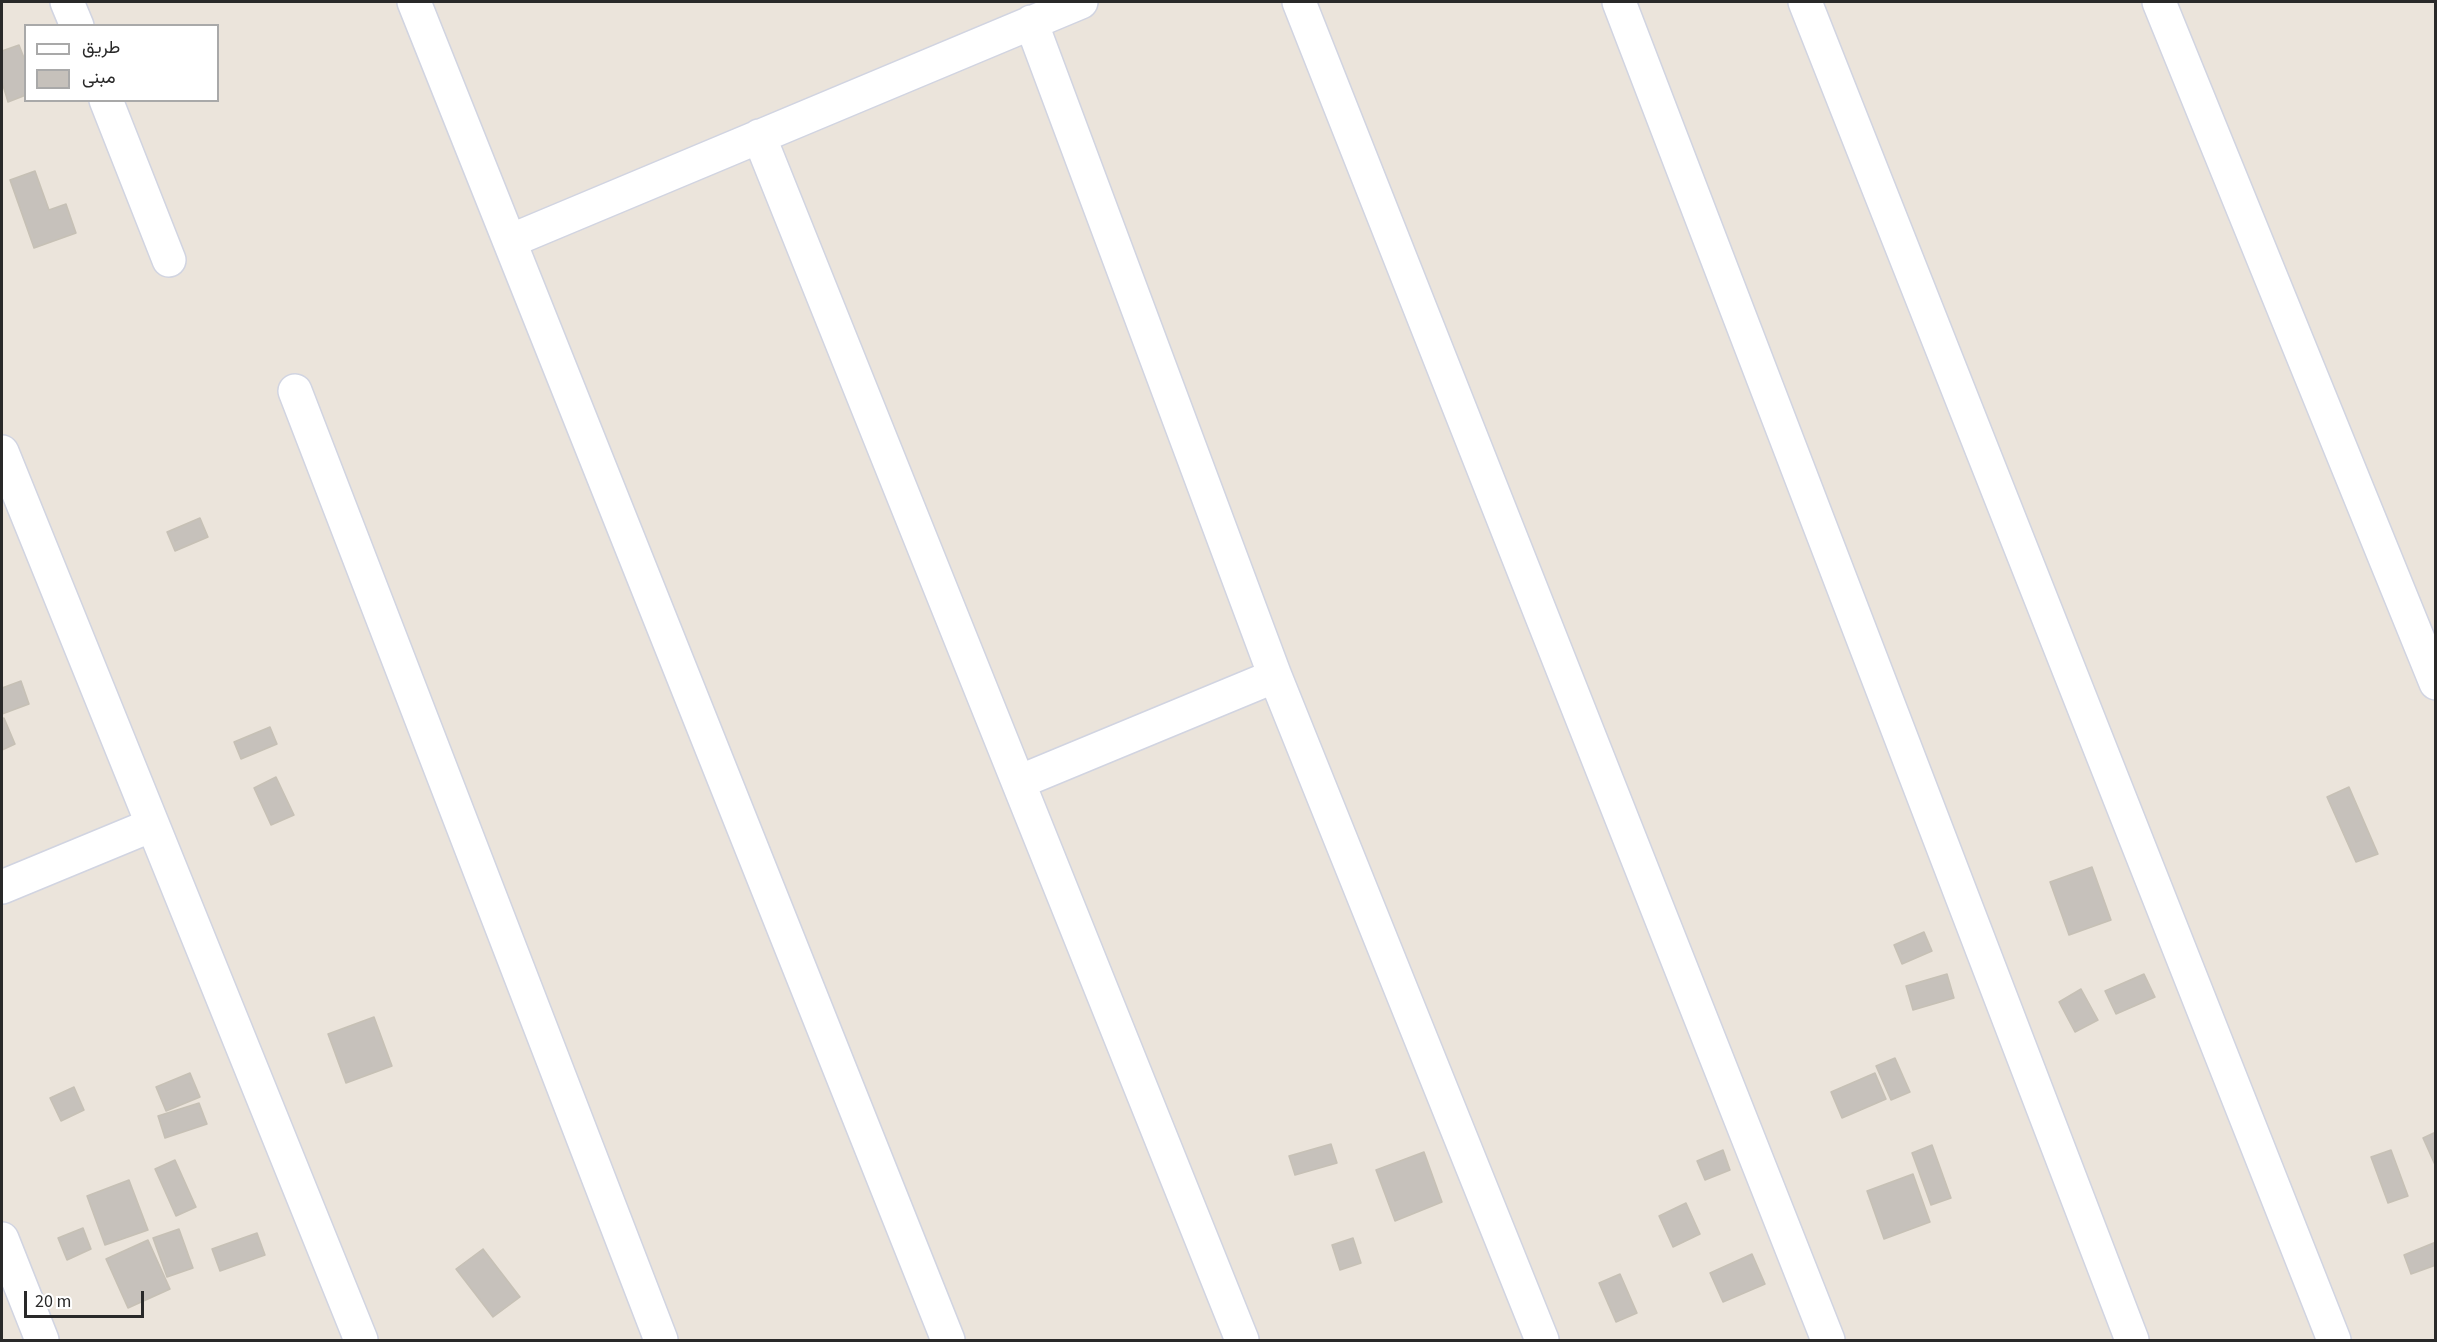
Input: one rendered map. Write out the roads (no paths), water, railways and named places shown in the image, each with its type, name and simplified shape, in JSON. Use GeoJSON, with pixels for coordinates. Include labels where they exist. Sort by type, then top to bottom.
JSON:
{"type":"FeatureCollection","features":[{"type":"Feature","properties":{"kind":"street"},"geometry":{"type":"LineString","coordinates":[[67,2],[76,24]]}},
{"type":"Feature","properties":{"kind":"street"},"geometry":{"type":"LineString","coordinates":[[414,2],[948,1341]]}},
{"type":"Feature","properties":{"kind":"street"},"geometry":{"type":"LineString","coordinates":[[510,241],[1081,2]]}},
{"type":"Feature","properties":{"kind":"street"},"geometry":{"type":"LineString","coordinates":[[1299,2],[1828,1341]]}},
{"type":"Feature","properties":{"kind":"street"},"geometry":{"type":"LineString","coordinates":[[1619,2],[2132,1341]]}},
{"type":"Feature","properties":{"kind":"street"},"geometry":{"type":"LineString","coordinates":[[1805,2],[2334,1341]]}},
{"type":"Feature","properties":{"kind":"street"},"geometry":{"type":"LineString","coordinates":[[2159,2],[2436,683]]}},
{"type":"Feature","properties":{"kind":"street"},"geometry":{"type":"LineString","coordinates":[[1031,22],[1275,675],[1542,1341]]}},
{"type":"Feature","properties":{"kind":"street"},"geometry":{"type":"LineString","coordinates":[[107,102],[169,260]]}},
{"type":"Feature","properties":{"kind":"street"},"geometry":{"type":"LineString","coordinates":[[759,136],[1242,1341]]}},
{"type":"Feature","properties":{"kind":"street"},"geometry":{"type":"LineString","coordinates":[[295,391],[661,1341]]}},
{"type":"Feature","properties":{"kind":"street"},"geometry":{"type":"LineString","coordinates":[[2,452],[361,1341]]}},
{"type":"Feature","properties":{"kind":"street"},"geometry":{"type":"LineString","coordinates":[[1018,782],[1275,675]]}},
{"type":"Feature","properties":{"kind":"street"},"geometry":{"type":"LineString","coordinates":[[2,887],[152,825]]}},
{"type":"Feature","properties":{"kind":"street"},"geometry":{"type":"LineString","coordinates":[[2,1239],[42,1341]]}}]}
